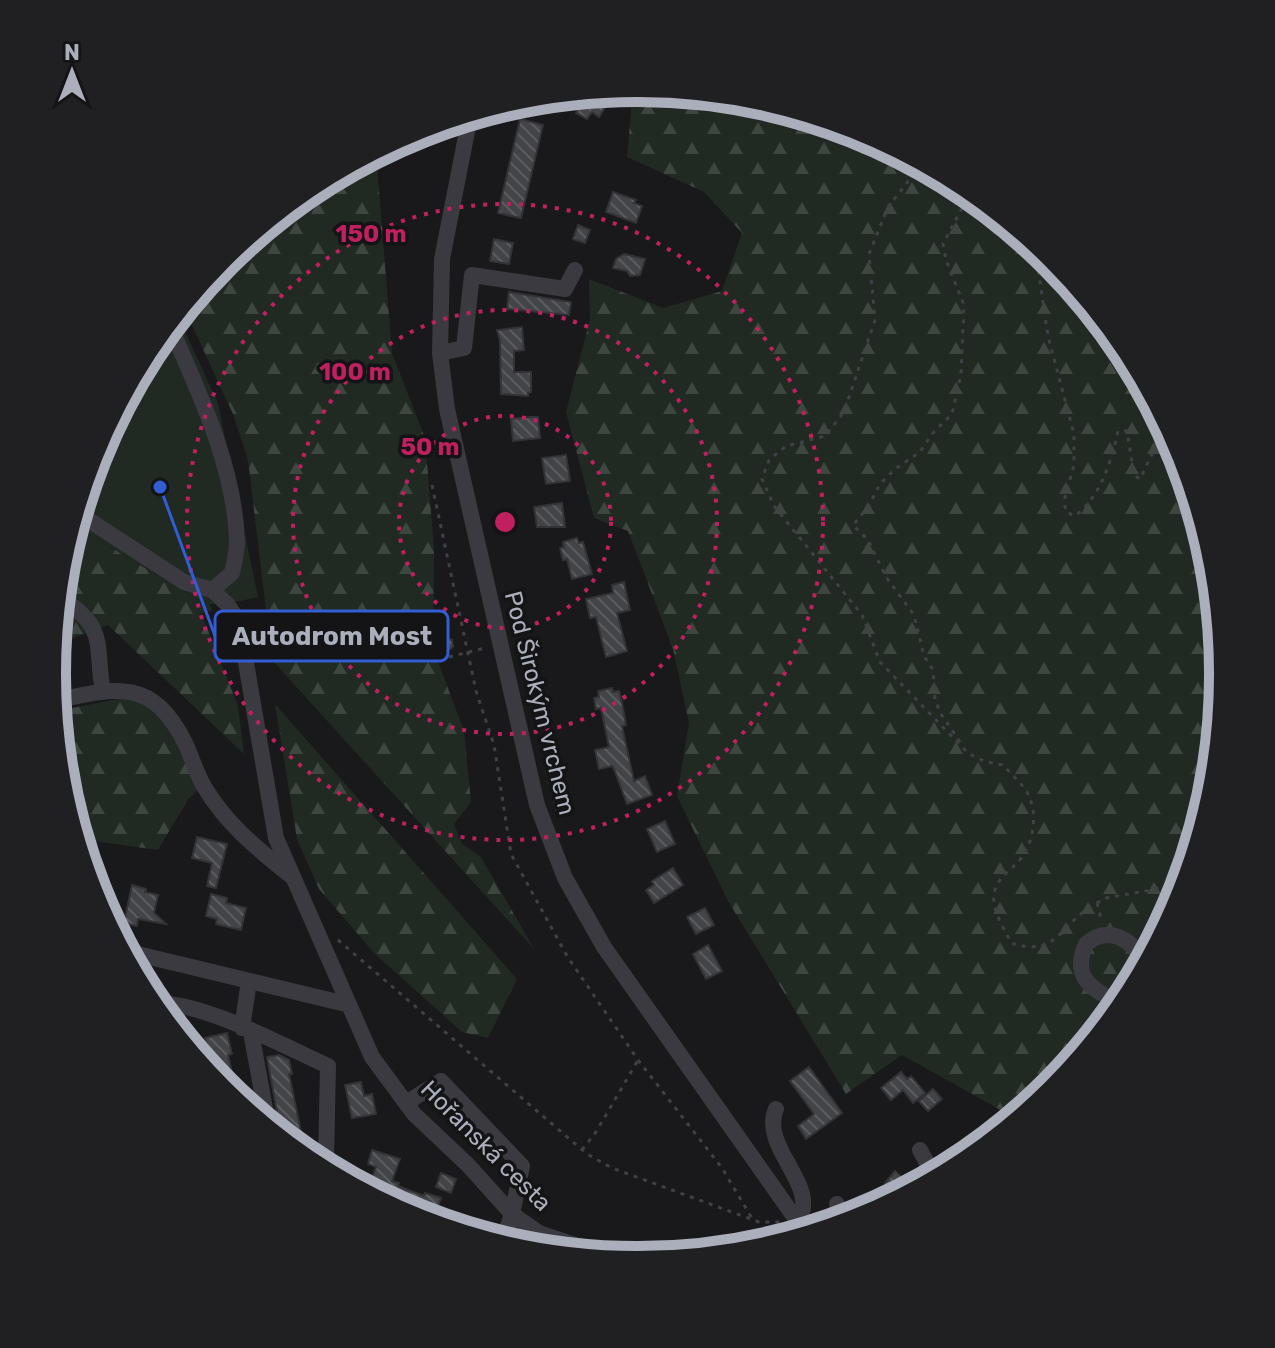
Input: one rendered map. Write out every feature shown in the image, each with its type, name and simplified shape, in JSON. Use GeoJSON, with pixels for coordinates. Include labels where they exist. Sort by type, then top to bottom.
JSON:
{"type":"FeatureCollection","features":[{"type":"Feature","properties":{"kind":"street","name":"Pod Širokým vrchem"},"geometry":{"type":"LineString","coordinates":[[467,129],[442,259],[440,353],[447,409],[537,805],[565,878],[604,947],[798,1222]]}},
{"type":"Feature","properties":{"kind":"street"},"geometry":{"type":"LineString","coordinates":[[440,353],[464,348],[472,275],[565,289],[575,270]]}},
{"type":"Feature","properties":{"kind":"street"},"geometry":{"type":"LineString","coordinates":[[175,338],[212,428],[230,494],[237,544],[232,573],[212,590]]}},
{"type":"Feature","properties":{"kind":"street"},"geometry":{"type":"LineString","coordinates":[[87,519],[184,582],[212,590],[227,604],[239,622],[276,838],[296,880]]}},
{"type":"Feature","properties":{"kind":"street"},"geometry":{"type":"LineString","coordinates":[[70,605],[90,621],[99,642],[103,692]]}},
{"type":"Feature","properties":{"kind":"street","name":"Hořanská cesta"},"geometry":{"type":"LineString","coordinates":[[67,699],[120,689],[144,695],[167,712],[185,742],[204,787],[237,832],[296,880],[346,1004],[372,1057],[406,1103],[512,1214],[539,1233],[563,1241]]}},
{"type":"Feature","properties":{"kind":"street"},"geometry":{"type":"LineString","coordinates":[[1108,998],[1093,990],[1084,979],[1081,960],[1086,944],[1105,934],[1119,935],[1136,952]]}},
{"type":"Feature","properties":{"kind":"street"},"geometry":{"type":"LineString","coordinates":[[140,955],[346,1004]]}},
{"type":"Feature","properties":{"kind":"street"},"geometry":{"type":"LineString","coordinates":[[249,981],[246,1030],[264,1106]]}},
{"type":"Feature","properties":{"kind":"street"},"geometry":{"type":"LineString","coordinates":[[169,1002],[206,1012],[328,1066],[326,1153]]}},
{"type":"Feature","properties":{"kind":"street"},"geometry":{"type":"LineString","coordinates":[[406,1103],[441,1081],[522,1166],[507,1230]]}},
{"type":"Feature","properties":{"kind":"street"},"geometry":{"type":"LineString","coordinates":[[776,1109],[772,1117],[773,1132],[805,1201],[802,1221]]}},
{"type":"Feature","properties":{"kind":"street"},"geometry":{"type":"LineString","coordinates":[[920,1150],[928,1166]]}},
{"type":"Feature","properties":{"kind":"street"},"geometry":{"type":"LineString","coordinates":[[837,1204],[838,1209]]}},
{"type":"Feature","properties":{"kind":"path"},"geometry":{"type":"LineString","coordinates":[[914,174],[888,207],[869,254],[875,320],[844,412],[825,436],[786,446],[769,460],[762,479],[774,506],[862,615],[880,662],[973,757],[1004,765],[1027,791],[1034,811],[1030,842],[1019,861],[1003,875],[994,894],[997,915],[1011,943],[1028,948],[1048,944],[1106,898],[1168,885]]}},
{"type":"Feature","properties":{"kind":"path"},"geometry":{"type":"LineString","coordinates":[[964,205],[943,244],[964,305],[961,374],[952,414],[932,434],[920,452],[880,484],[868,507],[853,525],[868,540],[886,577],[914,615],[924,656],[933,670],[935,700],[964,749]]}},
{"type":"Feature","properties":{"kind":"path"},"geometry":{"type":"LineString","coordinates":[[1038,266],[1048,336],[1074,434],[1074,465],[1064,501],[1066,512],[1075,516],[1087,507],[1103,482],[1118,431],[1127,431],[1134,475],[1140,479],[1156,446],[1154,431]]}},
{"type":"Feature","properties":{"kind":"path"},"geometry":{"type":"LineString","coordinates":[[432,485],[480,708],[494,745],[511,854],[567,956],[638,1060],[722,1168],[753,1220]]}},
{"type":"Feature","properties":{"kind":"path"},"geometry":{"type":"LineString","coordinates":[[449,657],[500,644]]}},
{"type":"Feature","properties":{"kind":"path"},"geometry":{"type":"LineString","coordinates":[[544,765],[561,825]]}},
{"type":"Feature","properties":{"kind":"path"},"geometry":{"type":"LineString","coordinates":[[1097,903],[1105,934]]}},
{"type":"Feature","properties":{"kind":"path"},"geometry":{"type":"LineString","coordinates":[[332,936],[582,1150],[612,1168],[753,1220],[787,1225]]}},
{"type":"Feature","properties":{"kind":"path"},"geometry":{"type":"LineString","coordinates":[[582,1150],[638,1060]]}},
{"type":"Feature","properties":{"kind":"green space"},"geometry":{"type":"Polygon","coordinates":[[[632,102],[675,104],[749,113],[785,122],[856,146],[923,179],[1014,244],[1042,270],[1091,326],[1113,356],[1150,421],[1179,490],[1198,563],[1208,637],[1208,711],[1190,822],[1179,858],[1150,927],[1113,992],[1067,1051],[1004,1112],[902,1055],[846,1094],[728,901],[677,796],[689,723],[673,649],[628,531],[594,518],[566,412],[590,319],[589,279],[663,308],[722,291],[742,233],[704,192],[627,157],[632,102]]]}},
{"type":"Feature","properties":{"kind":"green space"},"geometry":{"type":"Polygon","coordinates":[[[377,165],[392,353],[425,438],[434,549],[433,648],[464,731],[471,802],[454,824],[462,844],[481,857],[534,949],[272,660],[248,460],[233,414],[189,320],[233,270],[261,244],[320,199],[377,165]]]}},
{"type":"Feature","properties":{"kind":"green space"},"geometry":{"type":"Polygon","coordinates":[[[183,327],[218,403],[258,597],[227,604],[210,604],[212,610],[201,614],[195,598],[84,531],[96,490],[125,421],[162,356],[183,327]]]}},
{"type":"Feature","properties":{"kind":"green space"},"geometry":{"type":"Polygon","coordinates":[[[84,531],[195,598],[238,706],[244,754],[108,625],[67,641],[84,531]]]}},
{"type":"Feature","properties":{"kind":"green space"},"geometry":{"type":"Polygon","coordinates":[[[129,697],[164,716],[198,790],[188,799],[158,850],[91,841],[77,785],[67,709],[129,697]]]}},
{"type":"Feature","properties":{"kind":"green space"},"geometry":{"type":"Polygon","coordinates":[[[275,704],[517,979],[488,1038],[462,1032],[375,954],[319,889],[297,839],[275,704]]]}},
{"type":"Feature","properties":{"kind":"building"},"geometry":{"type":"Polygon","coordinates":[[[608,104],[599,117],[592,112],[587,119],[576,113],[580,106],[608,104]]]}},
{"type":"Feature","properties":{"kind":"building"},"geometry":{"type":"Polygon","coordinates":[[[520,119],[543,125],[521,218],[498,213],[520,119]]]}},
{"type":"Feature","properties":{"kind":"building"},"geometry":{"type":"Polygon","coordinates":[[[613,192],[636,200],[634,203],[642,206],[636,223],[606,212],[613,192]]]}},
{"type":"Feature","properties":{"kind":"building"},"geometry":{"type":"Polygon","coordinates":[[[578,225],[590,230],[585,243],[573,239],[578,225]]]}},
{"type":"Feature","properties":{"kind":"building"},"geometry":{"type":"Polygon","coordinates":[[[494,239],[513,243],[509,264],[490,261],[494,239]]]}},
{"type":"Feature","properties":{"kind":"building"},"geometry":{"type":"Polygon","coordinates":[[[624,254],[645,259],[640,275],[630,276],[627,271],[613,268],[616,259],[624,254]]]}},
{"type":"Feature","properties":{"kind":"building"},"geometry":{"type":"Polygon","coordinates":[[[509,292],[571,302],[569,315],[507,309],[509,292]]]}},
{"type":"Feature","properties":{"kind":"building"},"geometry":{"type":"Polygon","coordinates":[[[522,327],[524,350],[514,351],[514,372],[531,372],[531,392],[528,396],[501,394],[497,330],[522,327]]]}},
{"type":"Feature","properties":{"kind":"building"},"geometry":{"type":"Polygon","coordinates":[[[538,417],[540,438],[513,441],[511,419],[538,417]]]}},
{"type":"Feature","properties":{"kind":"building"},"geometry":{"type":"Polygon","coordinates":[[[566,455],[570,481],[546,484],[542,458],[566,455]]]}},
{"type":"Feature","properties":{"kind":"building"},"geometry":{"type":"Polygon","coordinates":[[[562,503],[565,527],[537,527],[534,507],[562,503]]]}},
{"type":"Feature","properties":{"kind":"building"},"geometry":{"type":"Polygon","coordinates":[[[577,538],[579,543],[583,542],[592,574],[572,579],[567,559],[563,560],[560,548],[564,547],[563,542],[577,538]]]}},
{"type":"Feature","properties":{"kind":"building"},"geometry":{"type":"Polygon","coordinates":[[[624,582],[630,610],[617,613],[627,651],[606,657],[596,617],[590,618],[586,599],[613,593],[612,585],[624,582]]]}},
{"type":"Feature","properties":{"kind":"building"},"geometry":{"type":"Polygon","coordinates":[[[445,637],[452,640],[453,647],[447,651],[440,649],[439,641],[445,637]]]}},
{"type":"Feature","properties":{"kind":"building"},"geometry":{"type":"Polygon","coordinates":[[[612,688],[613,692],[619,691],[622,703],[626,725],[622,726],[634,781],[645,776],[652,795],[627,804],[614,769],[612,766],[599,769],[595,750],[609,747],[601,708],[596,709],[594,698],[599,697],[598,691],[612,688]]]}},
{"type":"Feature","properties":{"kind":"building"},"geometry":{"type":"Polygon","coordinates":[[[665,821],[675,844],[657,852],[647,829],[665,821]]]}},
{"type":"Feature","properties":{"kind":"building"},"geometry":{"type":"Polygon","coordinates":[[[197,837],[227,844],[216,888],[207,886],[212,863],[192,858],[197,837]]]}},
{"type":"Feature","properties":{"kind":"building"},"geometry":{"type":"Polygon","coordinates":[[[673,868],[683,885],[654,903],[646,890],[654,885],[652,881],[673,868]]]}},
{"type":"Feature","properties":{"kind":"building"},"geometry":{"type":"Polygon","coordinates":[[[132,885],[158,895],[154,913],[166,924],[138,919],[137,926],[124,923],[132,885]]]}},
{"type":"Feature","properties":{"kind":"building"},"geometry":{"type":"Polygon","coordinates":[[[211,894],[227,898],[226,903],[246,908],[241,930],[216,924],[217,919],[206,916],[211,894]]]}},
{"type":"Feature","properties":{"kind":"building"},"geometry":{"type":"Polygon","coordinates":[[[705,908],[714,925],[696,934],[687,917],[705,908]]]}},
{"type":"Feature","properties":{"kind":"building"},"geometry":{"type":"Polygon","coordinates":[[[708,945],[722,971],[706,979],[693,954],[708,945]]]}},
{"type":"Feature","properties":{"kind":"building"},"geometry":{"type":"Polygon","coordinates":[[[227,1033],[233,1078],[208,1051],[205,1038],[227,1033]]]}},
{"type":"Feature","properties":{"kind":"building"},"geometry":{"type":"Polygon","coordinates":[[[279,1055],[289,1060],[302,1136],[278,1117],[267,1057],[279,1055]]]}},
{"type":"Feature","properties":{"kind":"building"},"geometry":{"type":"Polygon","coordinates":[[[809,1067],[842,1113],[806,1139],[798,1126],[814,1114],[790,1081],[809,1067]]]}},
{"type":"Feature","properties":{"kind":"building"},"geometry":{"type":"Polygon","coordinates":[[[901,1072],[907,1079],[911,1076],[925,1093],[913,1103],[903,1090],[891,1100],[881,1088],[901,1072]]]}},
{"type":"Feature","properties":{"kind":"building"},"geometry":{"type":"Polygon","coordinates":[[[361,1082],[364,1096],[372,1094],[376,1114],[352,1118],[345,1085],[361,1082]]]}},
{"type":"Feature","properties":{"kind":"building"},"geometry":{"type":"Polygon","coordinates":[[[933,1089],[942,1099],[928,1111],[919,1101],[933,1089]]]}},
{"type":"Feature","properties":{"kind":"building"},"geometry":{"type":"Polygon","coordinates":[[[372,1150],[400,1159],[392,1181],[424,1196],[425,1193],[441,1198],[437,1209],[372,1180],[376,1167],[368,1164],[372,1150]]]}},
{"type":"Feature","properties":{"kind":"building"},"geometry":{"type":"Polygon","coordinates":[[[895,1171],[904,1179],[890,1187],[885,1183],[895,1171]]]}},
{"type":"Feature","properties":{"kind":"building"},"geometry":{"type":"Polygon","coordinates":[[[441,1173],[456,1179],[451,1193],[436,1187],[441,1173]]]}},
{"type":"Feature","properties":{"kind":"place","name":"Autodrom Most"},"geometry":{"type":"Point","coordinates":[160,487]}}]}
